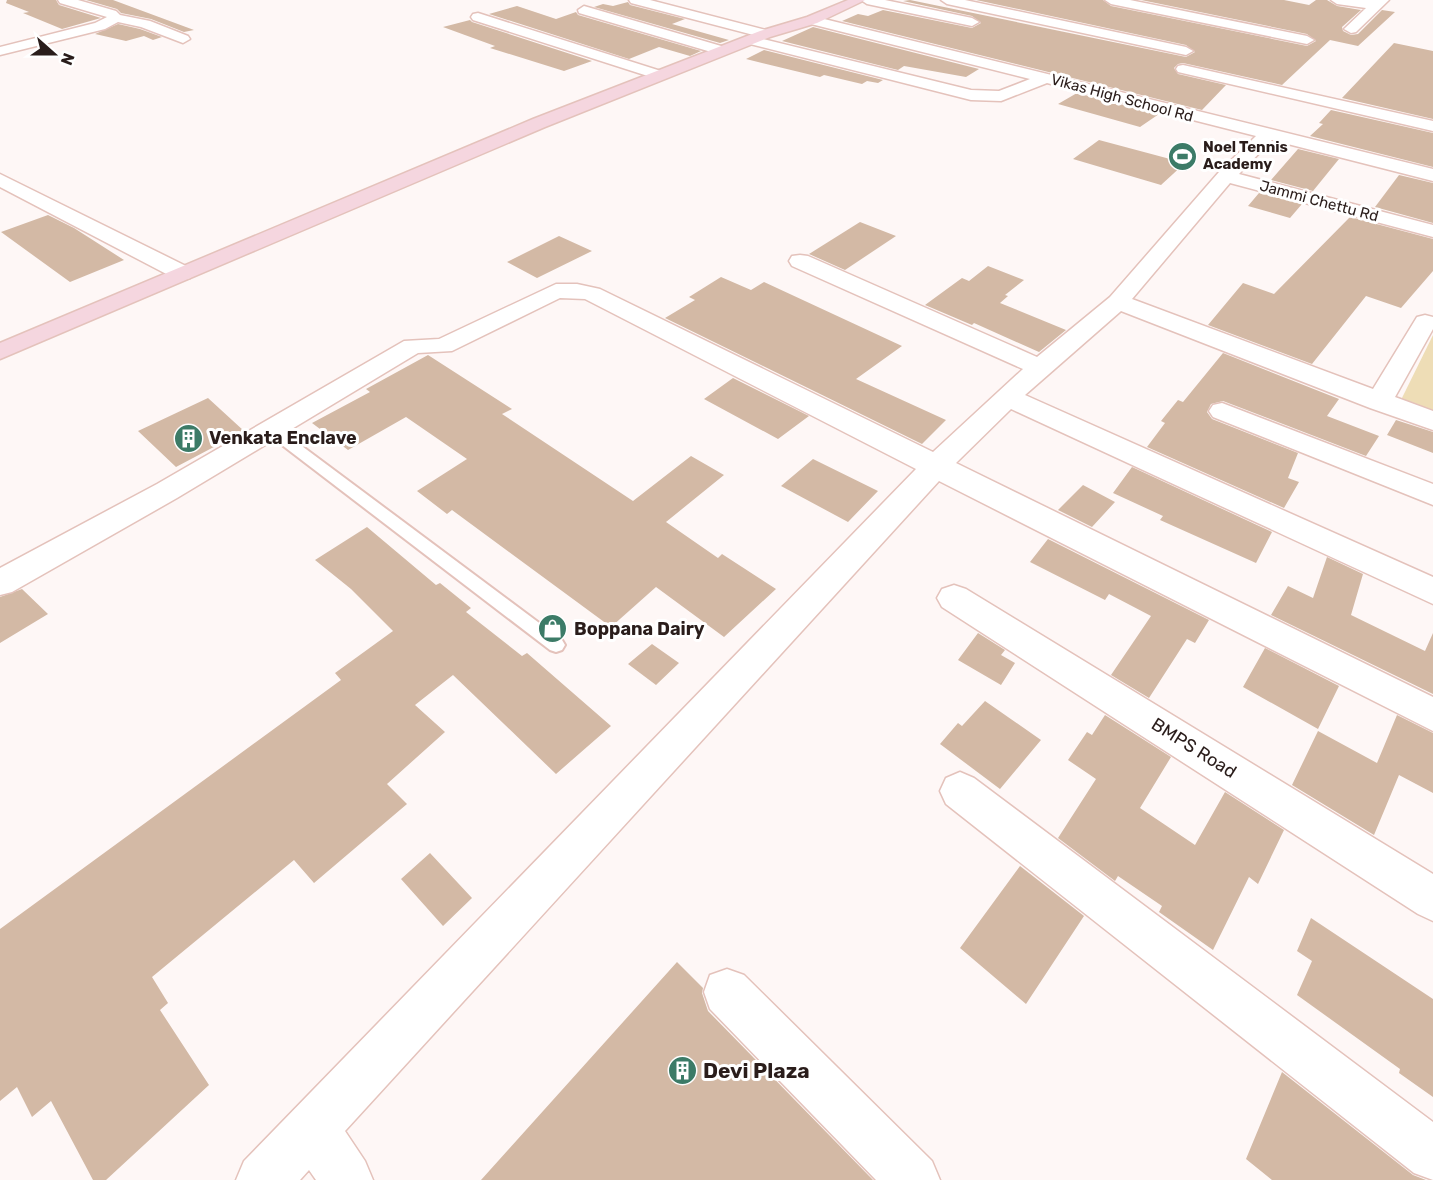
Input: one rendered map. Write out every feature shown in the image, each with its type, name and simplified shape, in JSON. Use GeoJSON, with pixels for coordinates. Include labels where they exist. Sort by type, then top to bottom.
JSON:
{"type":"FeatureCollection","features":[{"type":"Feature","properties":{"kind":"street"},"geometry":{"type":"LineString","coordinates":[[64,0],[111,14],[116,18],[145,24],[183,39]]}},
{"type":"Feature","properties":{"kind":"street"},"geometry":{"type":"LineString","coordinates":[[635,0],[758,37],[971,95],[1001,96],[1046,78]]}},
{"type":"Feature","properties":{"kind":"street"},"geometry":{"type":"LineString","coordinates":[[0,352],[539,123],[758,37],[812,20],[859,0]]}},
{"type":"Feature","properties":{"kind":"street"},"geometry":{"type":"LineString","coordinates":[[867,0],[988,26]]}},
{"type":"Feature","properties":{"kind":"street"},"geometry":{"type":"LineString","coordinates":[[947,0],[1186,51]]}},
{"type":"Feature","properties":{"kind":"street"},"geometry":{"type":"LineString","coordinates":[[1111,0],[1307,40]]}},
{"type":"Feature","properties":{"kind":"street"},"geometry":{"type":"LineString","coordinates":[[1337,0],[1379,3]]}},
{"type":"Feature","properties":{"kind":"street"},"geometry":{"type":"LineString","coordinates":[[1351,29],[1379,3]]}},
{"type":"Feature","properties":{"kind":"street"},"geometry":{"type":"LineString","coordinates":[[584,10],[723,51]]}},
{"type":"Feature","properties":{"kind":"street"},"geometry":{"type":"LineString","coordinates":[[478,17],[659,75]]}},
{"type":"Feature","properties":{"kind":"street"},"geometry":{"type":"LineString","coordinates":[[0,51],[100,26],[116,18]]}},
{"type":"Feature","properties":{"kind":"street","name":"Vikas High School Rd"},"geometry":{"type":"LineString","coordinates":[[812,20],[1433,175]]}},
{"type":"Feature","properties":{"kind":"street"},"geometry":{"type":"LineString","coordinates":[[1183,69],[1433,126]]}},
{"type":"Feature","properties":{"kind":"street"},"geometry":{"type":"LineString","coordinates":[[1344,154],[1363,131]]}},
{"type":"Feature","properties":{"kind":"street","name":"Jammi Chettu Rd"},"geometry":{"type":"LineString","coordinates":[[1226,176],[1267,135]]}},
{"type":"Feature","properties":{"kind":"street"},"geometry":{"type":"LineString","coordinates":[[263,1180],[937,465],[1040,367],[1118,302],[1226,176]]}},
{"type":"Feature","properties":{"kind":"street","name":"Jammi Chettu Rd"},"geometry":{"type":"LineString","coordinates":[[1226,176],[1433,231]]}},
{"type":"Feature","properties":{"kind":"street"},"geometry":{"type":"LineString","coordinates":[[0,180],[182,273]]}},
{"type":"Feature","properties":{"kind":"street"},"geometry":{"type":"LineString","coordinates":[[800,261],[1040,367]]}},
{"type":"Feature","properties":{"kind":"street"},"geometry":{"type":"LineString","coordinates":[[0,583],[167,491],[412,346],[443,346],[556,291],[577,291],[592,294],[1433,715]]}},
{"type":"Feature","properties":{"kind":"street"},"geometry":{"type":"LineString","coordinates":[[1118,302],[1433,421]]}},
{"type":"Feature","properties":{"kind":"street"},"geometry":{"type":"LineString","coordinates":[[1379,402],[1425,322]]}},
{"type":"Feature","properties":{"kind":"street"},"geometry":{"type":"LineString","coordinates":[[1009,398],[1433,591]]}},
{"type":"Feature","properties":{"kind":"street"},"geometry":{"type":"LineString","coordinates":[[1222,411],[1433,495]]}},
{"type":"Feature","properties":{"kind":"street","name":"BMPS Road"},"geometry":{"type":"LineString","coordinates":[[954,598],[1433,899]]}},
{"type":"Feature","properties":{"kind":"street"},"geometry":{"type":"LineString","coordinates":[[960,791],[1433,1154]]}},
{"type":"Feature","properties":{"kind":"street"},"geometry":{"type":"LineString","coordinates":[[727,992],[913,1180]]}},
{"type":"Feature","properties":{"kind":"street"},"geometry":{"type":"LineString","coordinates":[[313,1128],[346,1180]]}},
{"type":"Feature","properties":{"kind":"lane"},"geometry":{"type":"LineString","coordinates":[[270,429],[556,645]]}},
{"type":"Feature","properties":{"kind":"shaded area"},"geometry":{"type":"Polygon","coordinates":[[[1433,335],[1433,414],[1400,402],[1433,335]]]}},
{"type":"Feature","properties":{"kind":"building"},"geometry":{"type":"Polygon","coordinates":[[[7,0],[56,0],[59,5],[101,18],[62,29],[23,13],[29,12],[6,3],[7,0]]]}},
{"type":"Feature","properties":{"kind":"building"},"geometry":{"type":"Polygon","coordinates":[[[86,0],[113,0],[194,30],[184,32],[151,19],[121,13],[117,9],[86,0]]]}},
{"type":"Feature","properties":{"kind":"building"},"geometry":{"type":"Polygon","coordinates":[[[910,0],[1186,57],[1195,52],[1186,45],[976,0],[1103,0],[1111,6],[1307,46],[1316,41],[1307,34],[1141,0],[1284,0],[1309,5],[1316,0],[1327,0],[1337,6],[1361,10],[1342,27],[1343,31],[1351,35],[1358,34],[1382,10],[1395,12],[1358,46],[1330,40],[1282,85],[1183,63],[1178,64],[1174,68],[1178,74],[1226,85],[1202,110],[842,21],[858,14],[868,16],[883,10],[972,28],[981,23],[972,16],[903,1],[910,0]]]}},
{"type":"Feature","properties":{"kind":"building"},"geometry":{"type":"Polygon","coordinates":[[[628,2],[630,5],[685,19],[672,24],[729,40],[720,43],[594,7],[628,2]]]}},
{"type":"Feature","properties":{"kind":"building"},"geometry":{"type":"Polygon","coordinates":[[[517,6],[556,19],[576,12],[578,15],[701,51],[690,56],[659,47],[629,59],[489,14],[517,6]]]}},
{"type":"Feature","properties":{"kind":"building"},"geometry":{"type":"Polygon","coordinates":[[[470,20],[592,61],[564,71],[490,48],[495,46],[443,27],[470,20]]]}},
{"type":"Feature","properties":{"kind":"building"},"geometry":{"type":"Polygon","coordinates":[[[118,24],[162,37],[153,40],[144,36],[126,41],[95,34],[118,24]]]}},
{"type":"Feature","properties":{"kind":"building"},"geometry":{"type":"Polygon","coordinates":[[[813,27],[979,69],[966,77],[904,66],[898,70],[782,41],[813,27]]]}},
{"type":"Feature","properties":{"kind":"building"},"geometry":{"type":"Polygon","coordinates":[[[1394,43],[1433,51],[1433,119],[1342,98],[1394,43]]]}},
{"type":"Feature","properties":{"kind":"building"},"geometry":{"type":"Polygon","coordinates":[[[764,50],[883,80],[878,83],[867,81],[862,84],[824,75],[820,77],[746,59],[764,50]]]}},
{"type":"Feature","properties":{"kind":"building"},"geometry":{"type":"Polygon","coordinates":[[[1077,93],[1159,114],[1140,127],[1058,104],[1077,93]]]}},
{"type":"Feature","properties":{"kind":"building"},"geometry":{"type":"Polygon","coordinates":[[[1331,110],[1433,133],[1433,167],[1310,136],[1323,124],[1319,123],[1331,110]]]}},
{"type":"Feature","properties":{"kind":"building"},"geometry":{"type":"Polygon","coordinates":[[[1099,140],[1185,163],[1161,185],[1073,159],[1099,140]]]}},
{"type":"Feature","properties":{"kind":"building"},"geometry":{"type":"Polygon","coordinates":[[[1298,149],[1339,159],[1313,191],[1271,180],[1298,149]]]}},
{"type":"Feature","properties":{"kind":"building"},"geometry":{"type":"Polygon","coordinates":[[[1399,175],[1433,183],[1433,223],[1375,207],[1399,175]]]}},
{"type":"Feature","properties":{"kind":"building"},"geometry":{"type":"Polygon","coordinates":[[[1259,193],[1302,204],[1290,218],[1248,206],[1259,193]]]}},
{"type":"Feature","properties":{"kind":"building"},"geometry":{"type":"Polygon","coordinates":[[[48,215],[74,228],[124,260],[70,282],[1,232],[48,215]]]}},
{"type":"Feature","properties":{"kind":"building"},"geometry":{"type":"Polygon","coordinates":[[[1350,217],[1433,239],[1433,271],[1401,308],[1366,296],[1312,364],[1208,325],[1243,283],[1274,294],[1350,217]]]}},
{"type":"Feature","properties":{"kind":"building"},"geometry":{"type":"Polygon","coordinates":[[[860,222],[896,236],[845,270],[809,254],[860,222]]]}},
{"type":"Feature","properties":{"kind":"building"},"geometry":{"type":"Polygon","coordinates":[[[559,236],[592,251],[537,278],[507,262],[559,236]]]}},
{"type":"Feature","properties":{"kind":"building"},"geometry":{"type":"Polygon","coordinates":[[[988,266],[1024,280],[1005,295],[1008,296],[1000,303],[1066,330],[1039,352],[974,323],[972,325],[925,305],[962,278],[969,281],[988,266]]]}},
{"type":"Feature","properties":{"kind":"building"},"geometry":{"type":"Polygon","coordinates":[[[721,277],[751,290],[764,282],[902,346],[856,379],[946,420],[922,444],[665,318],[695,300],[689,297],[721,277]]]}},
{"type":"Feature","properties":{"kind":"building"},"geometry":{"type":"Polygon","coordinates":[[[1223,353],[1339,399],[1327,416],[1379,436],[1366,456],[1223,401],[1211,404],[1207,412],[1212,419],[1298,453],[1288,478],[1299,482],[1284,508],[1147,447],[1165,423],[1161,421],[1178,400],[1183,402],[1223,353]]]}},
{"type":"Feature","properties":{"kind":"building"},"geometry":{"type":"Polygon","coordinates":[[[428,355],[512,409],[502,414],[633,501],[691,456],[724,475],[666,522],[718,558],[722,554],[776,589],[724,637],[656,587],[611,627],[452,510],[447,514],[417,491],[467,459],[406,417],[348,450],[312,423],[370,392],[366,389],[428,355]]]}},
{"type":"Feature","properties":{"kind":"building"},"geometry":{"type":"Polygon","coordinates":[[[733,378],[809,416],[778,439],[704,399],[733,378]]]}},
{"type":"Feature","properties":{"kind":"building","name":"Venkata Enclave"},"geometry":{"type":"Polygon","coordinates":[[[208,398],[244,431],[176,467],[138,431],[208,398]]]}},
{"type":"Feature","properties":{"kind":"building"},"geometry":{"type":"Polygon","coordinates":[[[1396,420],[1433,432],[1433,453],[1387,435],[1396,420]]]}},
{"type":"Feature","properties":{"kind":"building"},"geometry":{"type":"Polygon","coordinates":[[[813,459],[878,491],[848,522],[781,486],[813,459]]]}},
{"type":"Feature","properties":{"kind":"building"},"geometry":{"type":"Polygon","coordinates":[[[1132,467],[1272,532],[1256,563],[1160,520],[1163,516],[1113,493],[1132,467]]]}},
{"type":"Feature","properties":{"kind":"building"},"geometry":{"type":"Polygon","coordinates":[[[1083,485],[1115,502],[1092,527],[1058,510],[1083,485]]]}},
{"type":"Feature","properties":{"kind":"building"},"geometry":{"type":"Polygon","coordinates":[[[367,527],[436,585],[440,583],[471,608],[466,612],[522,656],[527,653],[611,726],[556,774],[453,675],[415,705],[445,732],[387,784],[407,804],[314,883],[294,860],[152,977],[168,1003],[160,1010],[209,1085],[106,1180],[93,1180],[51,1101],[32,1117],[17,1087],[0,1101],[0,929],[341,680],[335,673],[393,631],[351,589],[315,560],[367,527]]]}},
{"type":"Feature","properties":{"kind":"building"},"geometry":{"type":"Polygon","coordinates":[[[1048,539],[1209,620],[1195,643],[1187,639],[1149,698],[1111,675],[1151,616],[1109,594],[1105,600],[1030,562],[1048,539]]]}},
{"type":"Feature","properties":{"kind":"building"},"geometry":{"type":"Polygon","coordinates":[[[1327,557],[1363,574],[1351,615],[1425,651],[1433,633],[1433,694],[1271,615],[1288,586],[1313,598],[1327,557]]]}},
{"type":"Feature","properties":{"kind":"building"},"geometry":{"type":"Polygon","coordinates":[[[22,589],[48,614],[0,643],[0,597],[22,589]]]}},
{"type":"Feature","properties":{"kind":"building"},"geometry":{"type":"Polygon","coordinates":[[[978,633],[1005,650],[1001,655],[1015,663],[1001,685],[958,660],[978,633]]]}},
{"type":"Feature","properties":{"kind":"building"},"geometry":{"type":"Polygon","coordinates":[[[652,644],[679,663],[656,685],[628,664],[652,644]]]}},
{"type":"Feature","properties":{"kind":"building"},"geometry":{"type":"Polygon","coordinates":[[[1265,648],[1339,686],[1318,729],[1243,687],[1265,648]]]}},
{"type":"Feature","properties":{"kind":"building"},"geometry":{"type":"Polygon","coordinates":[[[985,701],[1041,740],[1000,789],[940,744],[958,723],[962,726],[985,701]]]}},
{"type":"Feature","properties":{"kind":"building"},"geometry":{"type":"Polygon","coordinates":[[[1105,715],[1171,757],[1140,808],[1195,845],[1225,792],[1284,830],[1258,884],[1249,877],[1213,950],[1159,912],[1162,906],[1118,876],[1115,881],[1058,838],[1096,779],[1068,760],[1087,732],[1092,735],[1105,715]]]}},
{"type":"Feature","properties":{"kind":"building"},"geometry":{"type":"Polygon","coordinates":[[[1397,715],[1433,733],[1433,793],[1399,775],[1374,835],[1292,785],[1318,731],[1377,763],[1397,715]]]}},
{"type":"Feature","properties":{"kind":"building"},"geometry":{"type":"Polygon","coordinates":[[[430,853],[472,898],[443,926],[401,879],[430,853]]]}},
{"type":"Feature","properties":{"kind":"building"},"geometry":{"type":"Polygon","coordinates":[[[1020,866],[1084,916],[1026,1004],[960,948],[1020,866]]]}},
{"type":"Feature","properties":{"kind":"building"},"geometry":{"type":"Polygon","coordinates":[[[1311,918],[1433,999],[1433,1097],[1399,1073],[1400,1069],[1297,995],[1312,961],[1297,951],[1311,918]]]}},
{"type":"Feature","properties":{"kind":"building","name":"Devi Plaza"},"geometry":{"type":"Polygon","coordinates":[[[677,962],[703,988],[702,993],[708,1011],[873,1180],[481,1180],[677,962]]]}},
{"type":"Feature","properties":{"kind":"building"},"geometry":{"type":"Polygon","coordinates":[[[1282,1072],[1413,1175],[1426,1180],[1272,1180],[1246,1159],[1282,1072]]]}},
{"type":"Feature","properties":{"kind":"place","name":"Noel Tennis Academy"},"geometry":{"type":"Point","coordinates":[1182,156]}},
{"type":"Feature","properties":{"kind":"place","name":"Venkata Enclave"},"geometry":{"type":"Point","coordinates":[188,438]}},
{"type":"Feature","properties":{"kind":"place","name":"Boppana Dairy"},"geometry":{"type":"Point","coordinates":[553,629]}},
{"type":"Feature","properties":{"kind":"place","name":"Devi Plaza"},"geometry":{"type":"Point","coordinates":[682,1070]}}]}
